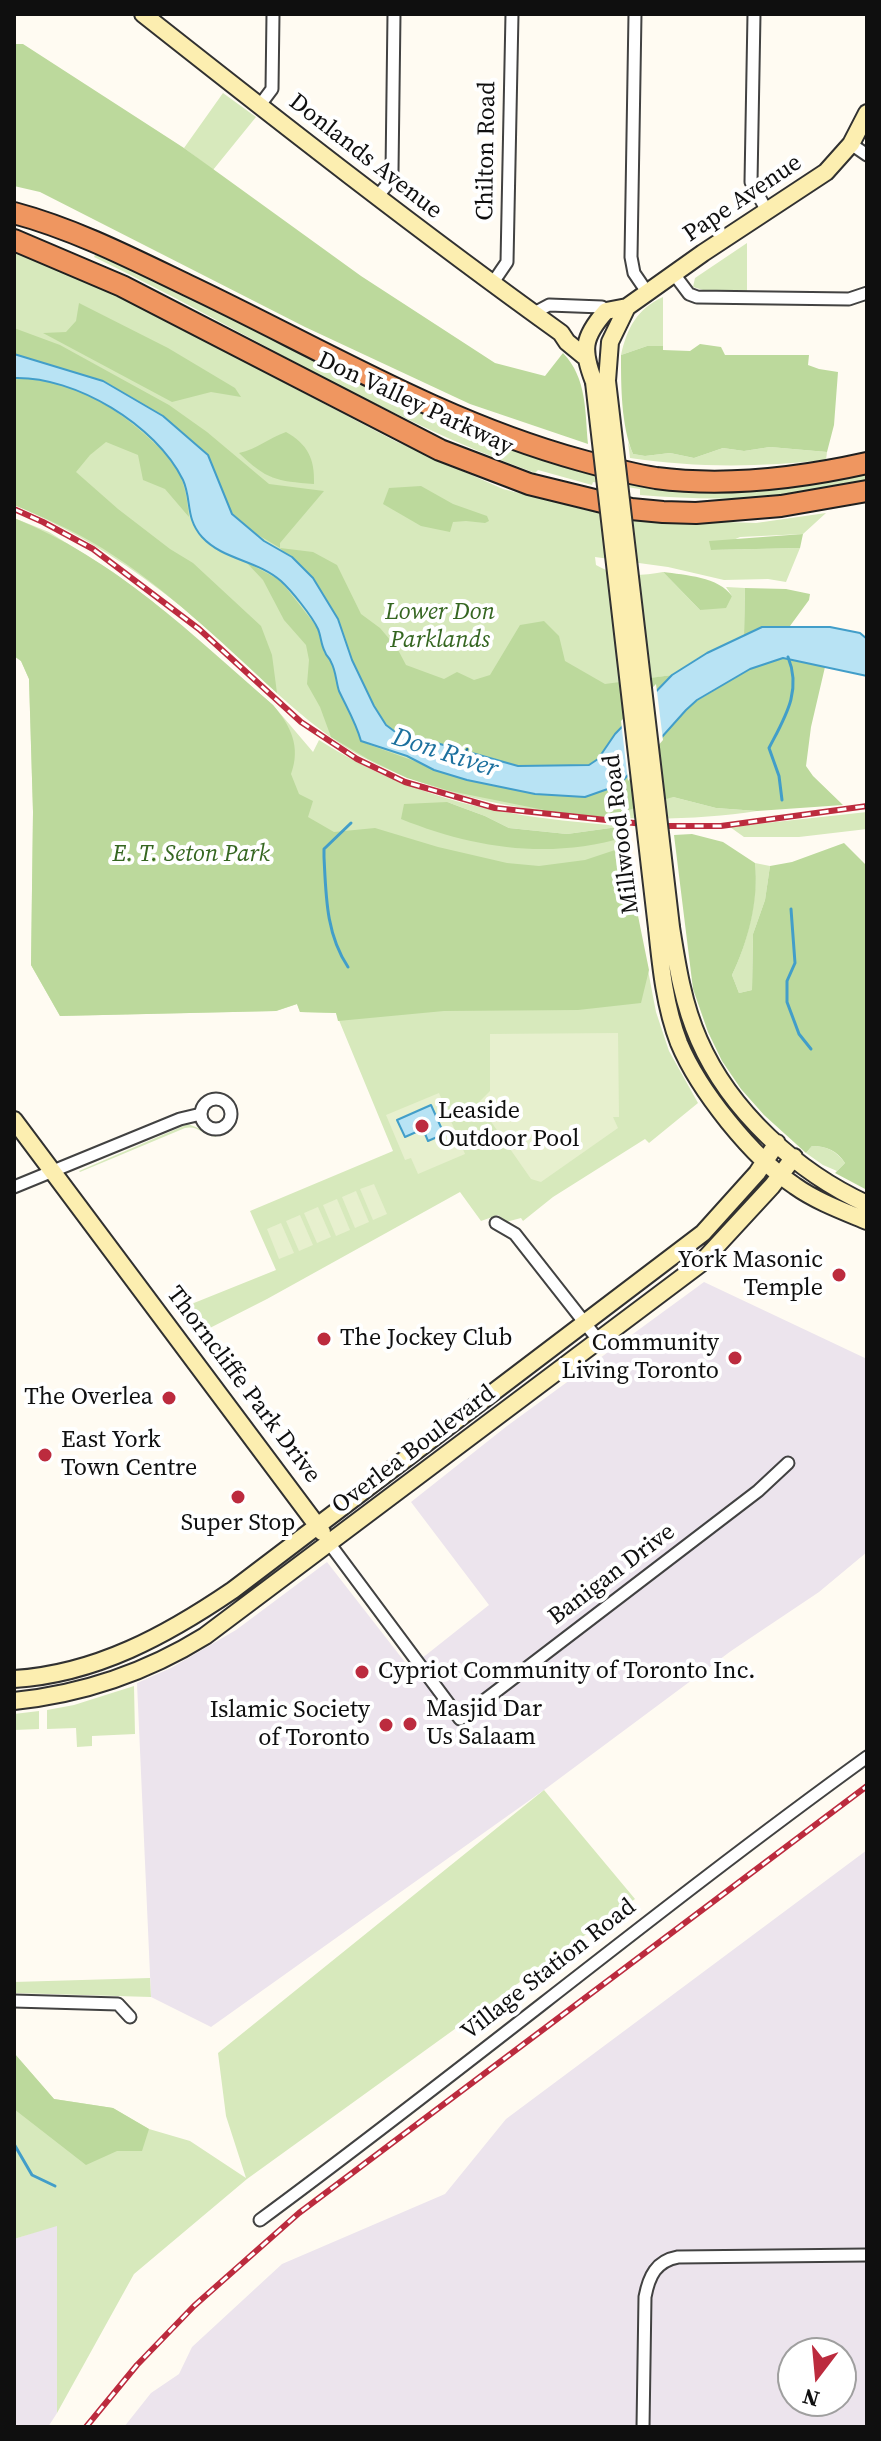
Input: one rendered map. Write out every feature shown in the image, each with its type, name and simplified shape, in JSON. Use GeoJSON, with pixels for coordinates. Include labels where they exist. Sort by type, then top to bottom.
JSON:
{"type":"FeatureCollection","features":[{"type":"Feature","properties":{"kind":"highway","name":"Don Valley Parkway"},"geometry":{"type":"LineString","coordinates":[[14,213],[96,243],[215,298],[389,385],[539,448],[630,473],[687,480],[780,477],[867,463]]}},
{"type":"Feature","properties":{"kind":"highway","name":"Don Valley Parkway"},"geometry":{"type":"LineString","coordinates":[[14,240],[122,286],[440,450],[529,484],[631,509],[696,513],[781,506],[867,491]]}},
{"type":"Feature","properties":{"kind":"main road","name":"Donlands Avenue"},"geometry":{"type":"LineString","coordinates":[[143,14],[377,197],[561,333],[572,335],[585,350]]}},
{"type":"Feature","properties":{"kind":"main road","name":"Pape Avenue"},"geometry":{"type":"LineString","coordinates":[[600,381],[611,338],[627,307],[826,172],[851,144],[867,113]]}},
{"type":"Feature","properties":{"kind":"main road","name":"Pape Avenue"},"geometry":{"type":"LineString","coordinates":[[606,311],[627,307]]}},
{"type":"Feature","properties":{"kind":"main road"},"geometry":{"type":"LineString","coordinates":[[600,381],[599,361],[585,350],[595,325],[606,311]]}},
{"type":"Feature","properties":{"kind":"main road","name":"Millwood Road"},"geometry":{"type":"LineString","coordinates":[[600,381],[664,927],[664,987],[679,1043],[702,1085],[736,1131],[781,1175],[804,1192],[867,1221]]}},
{"type":"Feature","properties":{"kind":"main road","name":"Millwood Road"},"geometry":{"type":"LineString","coordinates":[[664,927],[699,1039],[719,1077],[749,1115],[810,1173],[867,1204]]}},
{"type":"Feature","properties":{"kind":"main road","name":"Thorncliffe Park Drive"},"geometry":{"type":"LineString","coordinates":[[14,1120],[329,1543]]}},
{"type":"Feature","properties":{"kind":"main road","name":"Overlea Boulevard"},"geometry":{"type":"LineString","coordinates":[[14,1679],[79,1667],[151,1641],[233,1590],[703,1233],[777,1143]]}},
{"type":"Feature","properties":{"kind":"main road","name":"Overlea Boulevard"},"geometry":{"type":"LineString","coordinates":[[14,1701],[83,1689],[173,1656],[230,1619],[700,1264],[794,1157]]}},
{"type":"Feature","properties":{"kind":"street"},"geometry":{"type":"LineString","coordinates":[[260,105],[272,89],[273,14]]}},
{"type":"Feature","properties":{"kind":"street"},"geometry":{"type":"LineString","coordinates":[[377,197],[392,171],[394,14]]}},
{"type":"Feature","properties":{"kind":"street","name":"Chilton Road"},"geometry":{"type":"LineString","coordinates":[[492,284],[507,262],[512,14]]}},
{"type":"Feature","properties":{"kind":"street"},"geometry":{"type":"LineString","coordinates":[[635,14],[631,262],[647,292]]}},
{"type":"Feature","properties":{"kind":"street"},"geometry":{"type":"LineString","coordinates":[[754,14],[751,182],[767,211]]}},
{"type":"Feature","properties":{"kind":"street"},"geometry":{"type":"LineString","coordinates":[[851,144],[867,155]]}},
{"type":"Feature","properties":{"kind":"street"},"geometry":{"type":"LineString","coordinates":[[674,274],[689,294],[697,297],[849,299],[867,293]]}},
{"type":"Feature","properties":{"kind":"street"},"geometry":{"type":"LineString","coordinates":[[534,313],[549,305],[602,307],[606,311]]}},
{"type":"Feature","properties":{"kind":"street"},"geometry":{"type":"LineString","coordinates":[[14,1187],[180,1119],[201,1114]]}},
{"type":"Feature","properties":{"kind":"street"},"geometry":{"type":"LineString","coordinates":[[496,1223],[515,1234],[599,1341]]}},
{"type":"Feature","properties":{"kind":"street","name":"Banigan Drive"},"geometry":{"type":"LineString","coordinates":[[460,1719],[758,1491],[788,1463]]}},
{"type":"Feature","properties":{"kind":"street","name":"Thorncliffe Park Drive"},"geometry":{"type":"LineString","coordinates":[[329,1543],[460,1719]]}},
{"type":"Feature","properties":{"kind":"street","name":"Village Station Road"},"geometry":{"type":"LineString","coordinates":[[260,2220],[400,2116],[604,1954],[867,1757]]}},
{"type":"Feature","properties":{"kind":"street"},"geometry":{"type":"LineString","coordinates":[[14,2001],[118,2004],[130,2017]]}},
{"type":"Feature","properties":{"kind":"street"},"geometry":{"type":"LineString","coordinates":[[643,2427],[645,2297],[650,2278],[661,2263],[678,2257],[867,2255]]}},
{"type":"Feature","properties":{"kind":"shaded area"},"geometry":{"type":"Polygon","coordinates":[[[704,1282],[867,1359],[867,1552],[819,1592],[731,1651],[544,1790],[211,2027],[151,1997],[137,1683],[171,1668],[236,1630],[327,1562],[408,1666],[426,1655],[489,1605],[411,1502],[507,1426],[704,1282]]]}},
{"type":"Feature","properties":{"kind":"shaded area"},"geometry":{"type":"Polygon","coordinates":[[[867,1850],[867,2427],[124,2427],[151,2393],[179,2374],[192,2347],[282,2264],[445,2194],[506,2119],[867,1850]]]}},
{"type":"Feature","properties":{"kind":"shaded area"},"geometry":{"type":"Polygon","coordinates":[[[57,2225],[57,2413],[48,2427],[14,2427],[14,2239],[57,2225]]]}},
{"type":"Feature","properties":{"kind":"green space"},"geometry":{"type":"Polygon","coordinates":[[[14,44],[23,44],[184,148],[361,276],[495,363],[545,376],[563,353],[581,384],[588,444],[470,404],[305,327],[40,192],[14,186],[14,44]]]}},
{"type":"Feature","properties":{"kind":"green space"},"geometry":{"type":"Polygon","coordinates":[[[223,93],[256,117],[213,170],[184,148],[223,93]]]}},
{"type":"Feature","properties":{"kind":"green space"},"geometry":{"type":"Polygon","coordinates":[[[747,243],[747,291],[693,287],[695,278],[747,243]]]}},
{"type":"Feature","properties":{"kind":"green space","name":"Lower Don Parklands"},"geometry":{"type":"Polygon","coordinates":[[[14,251],[127,300],[395,441],[503,489],[590,511],[638,519],[756,523],[826,513],[803,534],[740,537],[711,550],[800,548],[786,582],[768,579],[724,580],[668,567],[595,557],[596,565],[621,574],[663,572],[700,610],[732,596],[726,587],[745,588],[744,635],[672,675],[610,684],[673,797],[716,808],[757,811],[652,819],[536,810],[478,799],[423,783],[372,762],[329,736],[289,704],[194,617],[155,586],[77,536],[14,505],[14,251]]]}},
{"type":"Feature","properties":{"kind":"green space"},"geometry":{"type":"Polygon","coordinates":[[[96,253],[611,477],[867,473],[867,480],[782,496],[697,498],[640,495],[640,489],[593,482],[592,485],[538,470],[535,473],[478,451],[367,399],[94,257],[96,253]]]}},
{"type":"Feature","properties":{"kind":"green space"},"geometry":{"type":"Polygon","coordinates":[[[663,297],[663,346],[647,346],[621,355],[634,320],[646,307],[663,297]]]}},
{"type":"Feature","properties":{"kind":"green space"},"geometry":{"type":"Polygon","coordinates":[[[79,303],[168,348],[235,388],[241,397],[211,392],[172,402],[43,333],[66,332],[76,321],[79,303]]]}},
{"type":"Feature","properties":{"kind":"green space"},"geometry":{"type":"Polygon","coordinates":[[[14,328],[60,345],[169,405],[269,484],[324,491],[280,543],[280,548],[248,529],[232,514],[208,455],[163,416],[104,381],[14,354],[14,328]]]}},
{"type":"Feature","properties":{"kind":"green space"},"geometry":{"type":"Polygon","coordinates":[[[700,344],[721,347],[725,355],[809,355],[808,365],[838,372],[834,425],[827,452],[770,447],[744,451],[723,448],[694,458],[670,453],[633,454],[624,418],[621,355],[647,346],[690,351],[700,344]]]}},
{"type":"Feature","properties":{"kind":"green space"},"geometry":{"type":"Polygon","coordinates":[[[14,378],[52,382],[89,396],[123,416],[169,458],[183,483],[189,517],[165,489],[143,480],[138,455],[106,442],[76,472],[118,509],[193,563],[261,626],[272,655],[277,693],[192,616],[126,564],[81,536],[14,505],[14,378]]]}},
{"type":"Feature","properties":{"kind":"green space"},"geometry":{"type":"Polygon","coordinates":[[[286,432],[308,453],[314,484],[273,478],[239,453],[286,432]]]}},
{"type":"Feature","properties":{"kind":"green space"},"geometry":{"type":"Polygon","coordinates":[[[628,442],[633,454],[645,456],[670,453],[694,458],[723,448],[744,451],[770,447],[827,452],[826,460],[704,465],[630,458],[628,442]]]}},
{"type":"Feature","properties":{"kind":"green space"},"geometry":{"type":"Polygon","coordinates":[[[421,486],[453,504],[487,516],[489,521],[453,522],[450,532],[421,526],[383,504],[389,488],[421,486]]]}},
{"type":"Feature","properties":{"kind":"green space","name":"E. T. Seton Park"},"geometry":{"type":"Polygon","coordinates":[[[14,518],[49,532],[152,601],[273,705],[313,752],[319,740],[393,779],[466,804],[543,818],[625,826],[567,834],[509,828],[447,802],[504,829],[562,837],[623,840],[656,1012],[669,1051],[698,1103],[649,1143],[645,1139],[553,1197],[523,1221],[521,1218],[506,1222],[498,1215],[481,1221],[460,1192],[198,1334],[179,1309],[276,1270],[250,1211],[393,1151],[336,1013],[300,1012],[297,1004],[276,1011],[60,1016],[31,965],[33,812],[29,679],[21,661],[14,656],[14,518]]]}},
{"type":"Feature","properties":{"kind":"green space","name":"E. T. Seton Park"},"geometry":{"type":"Polygon","coordinates":[[[14,518],[51,535],[119,576],[273,705],[292,737],[295,755],[291,774],[299,794],[313,801],[308,817],[334,832],[375,828],[507,863],[539,866],[585,860],[624,847],[649,970],[641,1003],[578,1010],[444,1011],[338,1021],[336,1013],[300,1012],[297,1004],[276,1011],[60,1016],[31,965],[33,812],[29,679],[21,661],[14,656],[14,518]]]}},
{"type":"Feature","properties":{"kind":"green space"},"geometry":{"type":"Polygon","coordinates":[[[803,534],[800,548],[711,550],[709,541],[803,534]]]}},
{"type":"Feature","properties":{"kind":"green space"},"geometry":{"type":"Polygon","coordinates":[[[280,548],[313,552],[337,565],[361,614],[380,628],[397,648],[406,665],[444,679],[457,672],[474,680],[490,675],[520,625],[544,621],[559,636],[565,661],[605,684],[672,675],[615,734],[598,759],[589,765],[518,766],[394,731],[386,725],[374,706],[352,660],[338,619],[280,548]]]}},
{"type":"Feature","properties":{"kind":"green space"},"geometry":{"type":"Polygon","coordinates":[[[246,562],[280,580],[317,627],[324,652],[332,663],[339,691],[355,721],[361,741],[370,745],[467,780],[535,794],[585,797],[619,785],[698,700],[750,669],[783,658],[825,667],[811,727],[806,766],[843,805],[757,811],[716,808],[673,797],[625,811],[618,818],[559,813],[450,791],[407,778],[331,737],[307,684],[309,660],[306,645],[284,620],[263,580],[246,562]]]}},
{"type":"Feature","properties":{"kind":"green space"},"geometry":{"type":"Polygon","coordinates":[[[663,572],[710,581],[732,596],[726,608],[700,610],[663,572]]]}},
{"type":"Feature","properties":{"kind":"green space"},"geometry":{"type":"Polygon","coordinates":[[[745,588],[786,589],[810,594],[790,626],[762,627],[744,635],[745,588]]]}},
{"type":"Feature","properties":{"kind":"green space"},"geometry":{"type":"Polygon","coordinates":[[[447,802],[509,828],[567,834],[625,826],[625,837],[568,848],[512,848],[456,837],[401,819],[404,804],[447,802]]]}},
{"type":"Feature","properties":{"kind":"green space"},"geometry":{"type":"Polygon","coordinates":[[[867,812],[867,829],[799,837],[744,837],[730,827],[867,812]]]}},
{"type":"Feature","properties":{"kind":"green space"},"geometry":{"type":"Polygon","coordinates":[[[692,834],[723,842],[755,863],[751,920],[732,975],[739,993],[752,990],[753,934],[765,900],[770,866],[792,862],[844,843],[867,866],[867,1190],[835,1173],[845,1163],[835,1152],[812,1146],[806,1153],[764,1115],[722,1061],[693,989],[674,835],[692,834]]]}},
{"type":"Feature","properties":{"kind":"green space"},"geometry":{"type":"Polygon","coordinates":[[[755,863],[770,866],[765,900],[753,934],[752,990],[739,993],[732,975],[751,920],[755,863]]]}},
{"type":"Feature","properties":{"kind":"green space"},"geometry":{"type":"Polygon","coordinates":[[[618,1033],[619,1117],[613,1117],[618,1128],[541,1182],[531,1179],[478,1103],[490,1091],[490,1034],[618,1033]]]}},
{"type":"Feature","properties":{"kind":"green space","name":"Leaside Outdoor Pool"},"geometry":{"type":"Polygon","coordinates":[[[439,1093],[465,1154],[418,1174],[411,1158],[405,1160],[386,1115],[439,1093]]]}},
{"type":"Feature","properties":{"kind":"green space"},"geometry":{"type":"Polygon","coordinates":[[[188,1124],[216,1137],[194,1128],[185,1128],[79,1171],[188,1124]]]}},
{"type":"Feature","properties":{"kind":"green space"},"geometry":{"type":"Polygon","coordinates":[[[812,1146],[831,1150],[845,1163],[837,1171],[823,1165],[806,1153],[812,1146]]]}},
{"type":"Feature","properties":{"kind":"green space"},"geometry":{"type":"Polygon","coordinates":[[[374,1184],[387,1214],[373,1220],[360,1189],[374,1184]]]}},
{"type":"Feature","properties":{"kind":"green space"},"geometry":{"type":"Polygon","coordinates":[[[356,1191],[369,1222],[355,1228],[342,1197],[356,1191]]]}},
{"type":"Feature","properties":{"kind":"green space"},"geometry":{"type":"Polygon","coordinates":[[[337,1199],[350,1230],[336,1236],[323,1205],[337,1199]]]}},
{"type":"Feature","properties":{"kind":"green space"},"geometry":{"type":"Polygon","coordinates":[[[318,1207],[331,1237],[317,1243],[304,1213],[318,1207]]]}},
{"type":"Feature","properties":{"kind":"green space"},"geometry":{"type":"Polygon","coordinates":[[[300,1215],[313,1245],[299,1251],[286,1221],[300,1215]]]}},
{"type":"Feature","properties":{"kind":"green space"},"geometry":{"type":"Polygon","coordinates":[[[281,1223],[294,1253],[279,1259],[267,1229],[281,1223]]]}},
{"type":"Feature","properties":{"kind":"green space"},"geometry":{"type":"Polygon","coordinates":[[[134,1686],[135,1734],[92,1736],[92,1746],[77,1747],[76,1728],[47,1729],[47,1710],[134,1686]]]}},
{"type":"Feature","properties":{"kind":"green space"},"geometry":{"type":"Polygon","coordinates":[[[39,1711],[39,1729],[14,1730],[14,1714],[39,1711]]]}},
{"type":"Feature","properties":{"kind":"green space"},"geometry":{"type":"Polygon","coordinates":[[[544,1790],[635,1899],[247,2179],[134,2274],[57,2413],[57,2226],[14,2239],[14,2053],[54,2099],[113,2108],[149,2129],[190,2141],[246,2178],[226,2116],[218,2053],[544,1790]]]}},
{"type":"Feature","properties":{"kind":"green space"},"geometry":{"type":"Polygon","coordinates":[[[150,1978],[151,1997],[14,1993],[14,1982],[150,1978]]]}},
{"type":"Feature","properties":{"kind":"green space"},"geometry":{"type":"Polygon","coordinates":[[[14,2053],[54,2099],[113,2108],[149,2129],[142,2151],[117,2151],[86,2165],[14,2109],[14,2053]]]}},
{"type":"Feature","properties":{"kind":"water","name":"Don River"},"geometry":{"type":"Polygon","coordinates":[[[14,354],[103,381],[163,416],[208,455],[232,514],[264,541],[292,557],[313,578],[338,619],[352,660],[374,706],[386,725],[394,731],[518,766],[589,765],[598,759],[615,734],[672,675],[707,653],[762,627],[830,627],[860,633],[867,639],[867,676],[783,658],[750,669],[697,700],[619,785],[585,797],[535,794],[434,770],[407,756],[361,741],[311,617],[290,590],[272,574],[220,551],[202,537],[193,523],[183,480],[154,441],[134,423],[87,395],[62,385],[14,378],[14,354]]]}},
{"type":"Feature","properties":{"kind":"water"},"geometry":{"type":"Polygon","coordinates":[[[431,1105],[444,1134],[428,1141],[423,1129],[405,1137],[397,1120],[431,1105]]]}},
{"type":"Feature","properties":{"kind":"pier"},"geometry":{"type":"Polygon","coordinates":[[[656,684],[663,740],[628,781],[621,721],[656,684]]]}},
{"type":"Feature","properties":{"kind":"waterway"},"geometry":{"type":"LineString","coordinates":[[782,800],[779,776],[769,748],[790,704],[793,681],[788,657]]}},
{"type":"Feature","properties":{"kind":"waterway"},"geometry":{"type":"LineString","coordinates":[[348,967],[331,928],[324,849],[351,823]]}},
{"type":"Feature","properties":{"kind":"waterway"},"geometry":{"type":"LineString","coordinates":[[791,909],[795,963],[787,981],[787,1002],[799,1034],[811,1049]]}},
{"type":"Feature","properties":{"kind":"waterway"},"geometry":{"type":"LineString","coordinates":[[14,2144],[32,2175],[55,2186]]}},
{"type":"Feature","properties":{"kind":"railway"},"geometry":{"type":"LineString","coordinates":[[14,509],[93,549],[199,629],[301,722],[357,759],[405,782],[495,808],[662,826],[721,826],[867,806]]}},
{"type":"Feature","properties":{"kind":"railway"},"geometry":{"type":"LineString","coordinates":[[86,2427],[137,2365],[194,2306],[299,2213],[867,1786]]}},
{"type":"Feature","properties":{"kind":"place","name":"Leaside Outdoor Pool"},"geometry":{"type":"Point","coordinates":[422,1126]}},
{"type":"Feature","properties":{"kind":"place","name":"York Masonic Temple"},"geometry":{"type":"Point","coordinates":[839,1275]}},
{"type":"Feature","properties":{"kind":"place","name":"The Jockey Club"},"geometry":{"type":"Point","coordinates":[324,1339]}},
{"type":"Feature","properties":{"kind":"place","name":"Community Living Toronto"},"geometry":{"type":"Point","coordinates":[735,1358]}},
{"type":"Feature","properties":{"kind":"place","name":"The Overlea"},"geometry":{"type":"Point","coordinates":[169,1398]}},
{"type":"Feature","properties":{"kind":"place","name":"East York Town Centre"},"geometry":{"type":"Point","coordinates":[45,1455]}},
{"type":"Feature","properties":{"kind":"place","name":"Super Stop"},"geometry":{"type":"Point","coordinates":[238,1497]}},
{"type":"Feature","properties":{"kind":"place","name":"Cypriot Community of Toronto Inc."},"geometry":{"type":"Point","coordinates":[362,1672]}},
{"type":"Feature","properties":{"kind":"place","name":"Masjid Dar Us Salaam"},"geometry":{"type":"Point","coordinates":[410,1724]}},
{"type":"Feature","properties":{"kind":"place","name":"Islamic Society of Toronto"},"geometry":{"type":"Point","coordinates":[386,1725]}}]}
